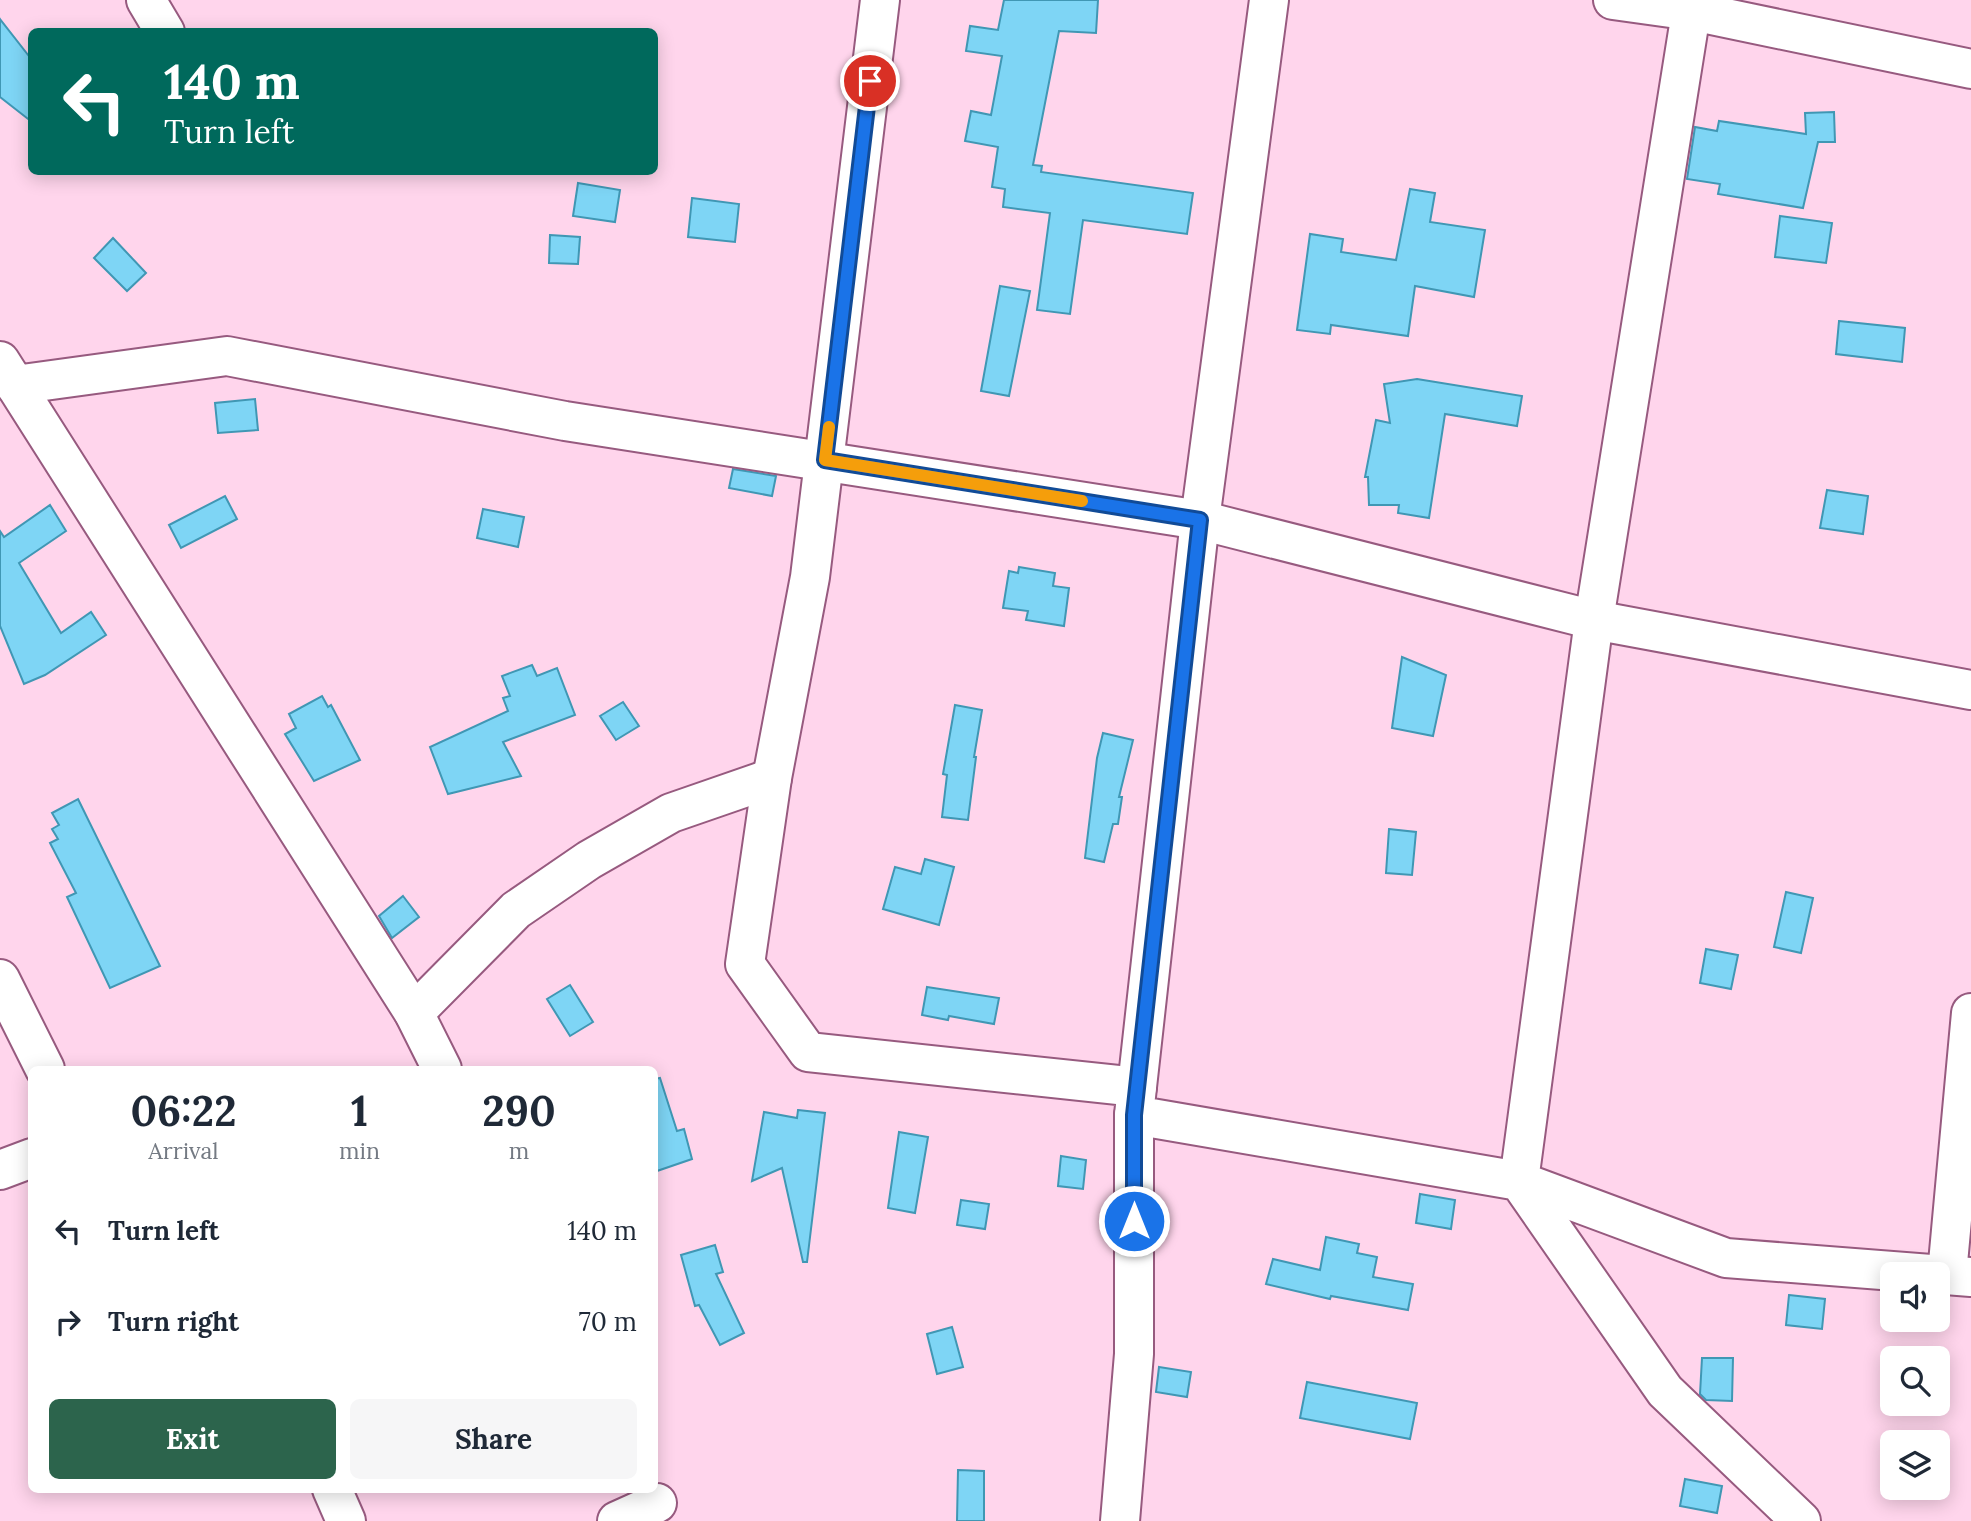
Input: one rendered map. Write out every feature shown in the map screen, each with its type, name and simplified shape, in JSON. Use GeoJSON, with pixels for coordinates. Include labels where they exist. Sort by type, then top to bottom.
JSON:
{"type":"FeatureCollection","features":[{"type":"Feature","properties":{"kind":"street"},"geometry":{"type":"LineString","coordinates":[[146,0],[163,28]]}},
{"type":"Feature","properties":{"kind":"street"},"geometry":{"type":"LineString","coordinates":[[880,0],[810,577],[772,778],[745,964],[808,1052],[1136,1101],[1519,1181],[1726,1258],[1959,1276],[1971,1013]]}},
{"type":"Feature","properties":{"kind":"street"},"geometry":{"type":"LineString","coordinates":[[1120,1521],[1134,1354],[1136,1101],[1200,520],[1269,0]]}},
{"type":"Feature","properties":{"kind":"street"},"geometry":{"type":"LineString","coordinates":[[1613,0],[1693,6],[1971,69]]}},
{"type":"Feature","properties":{"kind":"street"},"geometry":{"type":"LineString","coordinates":[[1693,6],[1594,620],[1519,1181],[1665,1391],[1801,1521]]}},
{"type":"Feature","properties":{"kind":"street"},"geometry":{"type":"LineString","coordinates":[[440,1066],[414,1013],[8,373],[227,356],[565,421],[1200,520],[1594,620],[1971,690]]}},
{"type":"Feature","properties":{"kind":"street"},"geometry":{"type":"LineString","coordinates":[[414,1013],[516,911],[589,860],[671,813],[772,778]]}},
{"type":"Feature","properties":{"kind":"street"},"geometry":{"type":"LineString","coordinates":[[0,979],[44,1066]]}},
{"type":"Feature","properties":{"kind":"street"},"geometry":{"type":"LineString","coordinates":[[0,1170],[28,1160]]}},
{"type":"Feature","properties":{"kind":"street"},"geometry":{"type":"LineString","coordinates":[[333,1493],[346,1521]]}},
{"type":"Feature","properties":{"kind":"street"},"geometry":{"type":"LineString","coordinates":[[617,1521],[658,1504]]}},
{"type":"Feature","properties":{"kind":"building"},"geometry":{"type":"Polygon","coordinates":[[[1004,0],[1098,0],[1096,33],[1059,31],[1033,165],[1042,166],[1041,172],[1193,193],[1187,234],[1083,220],[1070,314],[1037,310],[1050,213],[1003,207],[1005,189],[992,187],[998,147],[965,141],[971,111],[991,115],[1002,56],[966,51],[970,26],[998,30],[1004,0]]]}},
{"type":"Feature","properties":{"kind":"building"},"geometry":{"type":"Polygon","coordinates":[[[0,19],[28,55],[28,119],[0,97],[0,19]]]}},
{"type":"Feature","properties":{"kind":"building"},"geometry":{"type":"Polygon","coordinates":[[[1834,112],[1835,142],[1818,142],[1803,208],[1718,194],[1720,184],[1687,179],[1695,127],[1717,131],[1719,121],[1806,134],[1805,113],[1834,112]]]}},
{"type":"Feature","properties":{"kind":"building"},"geometry":{"type":"Polygon","coordinates":[[[578,183],[620,190],[615,222],[573,216],[578,183]]]}},
{"type":"Feature","properties":{"kind":"building"},"geometry":{"type":"Polygon","coordinates":[[[1410,189],[1435,193],[1430,222],[1485,230],[1474,297],[1415,286],[1408,336],[1331,325],[1330,334],[1297,330],[1310,234],[1343,239],[1341,252],[1396,260],[1410,189]]]}},
{"type":"Feature","properties":{"kind":"building"},"geometry":{"type":"Polygon","coordinates":[[[692,198],[739,204],[735,242],[688,237],[692,198]]]}},
{"type":"Feature","properties":{"kind":"building"},"geometry":{"type":"Polygon","coordinates":[[[1780,216],[1832,223],[1826,263],[1775,257],[1780,216]]]}},
{"type":"Feature","properties":{"kind":"building"},"geometry":{"type":"Polygon","coordinates":[[[550,235],[580,237],[578,264],[549,263],[550,235]]]}},
{"type":"Feature","properties":{"kind":"building"},"geometry":{"type":"Polygon","coordinates":[[[113,238],[146,273],[127,291],[94,258],[113,238]]]}},
{"type":"Feature","properties":{"kind":"building"},"geometry":{"type":"Polygon","coordinates":[[[1000,286],[1030,291],[1009,396],[981,391],[1000,286]]]}},
{"type":"Feature","properties":{"kind":"building"},"geometry":{"type":"Polygon","coordinates":[[[1839,321],[1905,328],[1902,362],[1836,354],[1839,321]]]}},
{"type":"Feature","properties":{"kind":"building"},"geometry":{"type":"Polygon","coordinates":[[[1417,379],[1522,396],[1517,426],[1445,414],[1429,518],[1398,513],[1399,505],[1369,505],[1368,477],[1365,477],[1376,420],[1390,423],[1384,384],[1417,379]]]}},
{"type":"Feature","properties":{"kind":"building"},"geometry":{"type":"Polygon","coordinates":[[[255,399],[258,430],[218,433],[215,403],[255,399]]]}},
{"type":"Feature","properties":{"kind":"building"},"geometry":{"type":"Polygon","coordinates":[[[733,469],[776,476],[772,496],[729,488],[733,469]]]}},
{"type":"Feature","properties":{"kind":"building"},"geometry":{"type":"Polygon","coordinates":[[[1827,490],[1868,496],[1863,534],[1820,528],[1827,490]]]}},
{"type":"Feature","properties":{"kind":"building"},"geometry":{"type":"Polygon","coordinates":[[[225,496],[237,519],[181,548],[169,525],[225,496]]]}},
{"type":"Feature","properties":{"kind":"building"},"geometry":{"type":"Polygon","coordinates":[[[50,505],[66,531],[19,563],[61,633],[91,612],[106,635],[45,675],[24,684],[0,626],[0,531],[4,537],[50,505]]]}},
{"type":"Feature","properties":{"kind":"building"},"geometry":{"type":"Polygon","coordinates":[[[483,509],[524,517],[518,547],[477,538],[483,509]]]}},
{"type":"Feature","properties":{"kind":"building"},"geometry":{"type":"Polygon","coordinates":[[[1019,567],[1055,573],[1053,586],[1069,588],[1064,626],[1026,620],[1028,611],[1003,608],[1009,571],[1018,573],[1019,567]]]}},
{"type":"Feature","properties":{"kind":"building"},"geometry":{"type":"Polygon","coordinates":[[[1402,657],[1446,675],[1433,736],[1392,728],[1402,657]]]}},
{"type":"Feature","properties":{"kind":"building"},"geometry":{"type":"Polygon","coordinates":[[[532,665],[537,676],[557,668],[575,715],[503,742],[521,776],[448,794],[430,747],[508,711],[503,698],[510,696],[502,676],[532,665]]]}},
{"type":"Feature","properties":{"kind":"building"},"geometry":{"type":"Polygon","coordinates":[[[322,696],[328,707],[331,705],[360,760],[314,781],[285,734],[296,728],[289,714],[322,696]]]}},
{"type":"Feature","properties":{"kind":"building"},"geometry":{"type":"Polygon","coordinates":[[[623,702],[639,726],[616,740],[600,716],[623,702]]]}},
{"type":"Feature","properties":{"kind":"building"},"geometry":{"type":"Polygon","coordinates":[[[955,705],[982,710],[968,820],[942,817],[947,775],[943,774],[955,705]]]}},
{"type":"Feature","properties":{"kind":"building"},"geometry":{"type":"Polygon","coordinates":[[[1103,733],[1133,740],[1119,797],[1122,797],[1118,824],[1113,824],[1104,862],[1085,858],[1097,758],[1103,733]]]}},
{"type":"Feature","properties":{"kind":"building"},"geometry":{"type":"Polygon","coordinates":[[[78,799],[160,966],[110,988],[67,897],[76,893],[50,843],[58,839],[52,829],[59,825],[52,813],[78,799]]]}},
{"type":"Feature","properties":{"kind":"building"},"geometry":{"type":"Polygon","coordinates":[[[1389,829],[1416,832],[1412,875],[1386,873],[1389,829]]]}},
{"type":"Feature","properties":{"kind":"building"},"geometry":{"type":"Polygon","coordinates":[[[925,859],[954,867],[939,925],[883,909],[895,867],[921,874],[925,859]]]}},
{"type":"Feature","properties":{"kind":"building"},"geometry":{"type":"Polygon","coordinates":[[[1786,892],[1813,898],[1801,953],[1774,947],[1786,892]]]}},
{"type":"Feature","properties":{"kind":"building"},"geometry":{"type":"Polygon","coordinates":[[[403,896],[419,917],[392,938],[379,916],[403,896]]]}},
{"type":"Feature","properties":{"kind":"building"},"geometry":{"type":"Polygon","coordinates":[[[1706,949],[1738,955],[1731,989],[1700,983],[1706,949]]]}},
{"type":"Feature","properties":{"kind":"building"},"geometry":{"type":"Polygon","coordinates":[[[570,985],[593,1022],[570,1036],[547,999],[570,985]]]}},
{"type":"Feature","properties":{"kind":"building"},"geometry":{"type":"Polygon","coordinates":[[[927,987],[999,998],[994,1024],[949,1016],[948,1020],[922,1015],[927,987]]]}},
{"type":"Feature","properties":{"kind":"building"},"geometry":{"type":"Polygon","coordinates":[[[658,1078],[677,1131],[684,1129],[692,1159],[658,1171],[658,1078]]]}},
{"type":"Feature","properties":{"kind":"building"},"geometry":{"type":"Polygon","coordinates":[[[798,1110],[825,1113],[807,1262],[803,1262],[782,1168],[752,1181],[764,1112],[797,1118],[798,1110]]]}},
{"type":"Feature","properties":{"kind":"building"},"geometry":{"type":"Polygon","coordinates":[[[899,1132],[928,1137],[915,1213],[888,1208],[899,1132]]]}},
{"type":"Feature","properties":{"kind":"building"},"geometry":{"type":"Polygon","coordinates":[[[1061,1156],[1086,1160],[1083,1189],[1058,1186],[1061,1156]]]}},
{"type":"Feature","properties":{"kind":"building"},"geometry":{"type":"Polygon","coordinates":[[[1420,1194],[1455,1200],[1451,1229],[1416,1223],[1420,1194]]]}},
{"type":"Feature","properties":{"kind":"building"},"geometry":{"type":"Polygon","coordinates":[[[961,1200],[989,1204],[985,1229],[957,1225],[961,1200]]]}},
{"type":"Feature","properties":{"kind":"building"},"geometry":{"type":"Polygon","coordinates":[[[1326,1237],[1359,1244],[1357,1253],[1377,1257],[1373,1277],[1413,1284],[1408,1310],[1331,1296],[1330,1299],[1266,1284],[1273,1259],[1320,1270],[1326,1237]]]}},
{"type":"Feature","properties":{"kind":"building"},"geometry":{"type":"Polygon","coordinates":[[[715,1245],[723,1272],[716,1274],[744,1333],[720,1345],[699,1305],[695,1306],[681,1255],[715,1245]]]}},
{"type":"Feature","properties":{"kind":"building"},"geometry":{"type":"Polygon","coordinates":[[[1789,1295],[1825,1299],[1822,1329],[1786,1325],[1789,1295]]]}},
{"type":"Feature","properties":{"kind":"building"},"geometry":{"type":"Polygon","coordinates":[[[952,1327],[963,1367],[937,1374],[927,1334],[952,1327]]]}},
{"type":"Feature","properties":{"kind":"building"},"geometry":{"type":"Polygon","coordinates":[[[1702,1358],[1733,1358],[1732,1401],[1706,1400],[1700,1394],[1702,1358]]]}},
{"type":"Feature","properties":{"kind":"building"},"geometry":{"type":"Polygon","coordinates":[[[1159,1367],[1191,1372],[1187,1397],[1156,1392],[1159,1367]]]}},
{"type":"Feature","properties":{"kind":"building"},"geometry":{"type":"Polygon","coordinates":[[[1307,1382],[1417,1403],[1410,1439],[1300,1418],[1307,1382]]]}},
{"type":"Feature","properties":{"kind":"building"},"geometry":{"type":"Polygon","coordinates":[[[958,1470],[984,1471],[984,1521],[957,1521],[958,1470]]]}},
{"type":"Feature","properties":{"kind":"building"},"geometry":{"type":"Polygon","coordinates":[[[1685,1479],[1722,1486],[1717,1513],[1680,1506],[1685,1479]]]}},
{"type":"Feature","properties":{"kind":"slow traffic"},"geometry":{"type":"LineString","coordinates":[[829,427],[825,460],[1082,501]]}},
{"type":"Feature","properties":{"kind":"route"},"geometry":{"type":"LineString","coordinates":[[870,81],[825,460],[1200,520],[1134,1115],[1134,1221]]}}]}
